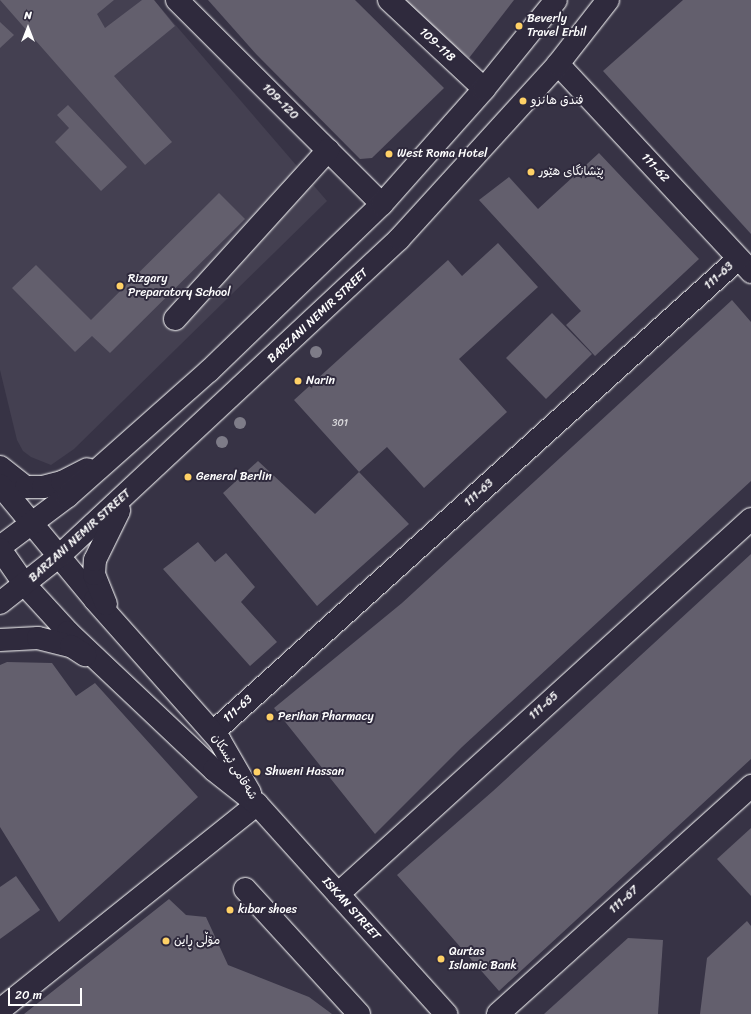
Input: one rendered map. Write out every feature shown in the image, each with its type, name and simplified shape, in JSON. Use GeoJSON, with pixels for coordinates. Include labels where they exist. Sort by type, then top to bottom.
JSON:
{"type":"FeatureCollection","features":[{"type":"Feature","properties":{"kind":"main road","name":"109-120"},"geometry":{"type":"LineString","coordinates":[[177,0],[382,204]]}},
{"type":"Feature","properties":{"kind":"main road","name":"109-118"},"geometry":{"type":"LineString","coordinates":[[389,0],[484,89]]}},
{"type":"Feature","properties":{"kind":"main road"},"geometry":{"type":"LineString","coordinates":[[0,548],[68,496],[209,371],[382,204],[484,89],[556,0]]}},
{"type":"Feature","properties":{"kind":"main road","name":"BARZANI NEMIR STREET"},"geometry":{"type":"LineString","coordinates":[[0,603],[25,585],[53,551],[130,492],[399,239],[558,64],[608,0]]}},
{"type":"Feature","properties":{"kind":"main road","name":"111-62"},"geometry":{"type":"LineString","coordinates":[[558,64],[745,266]]}},
{"type":"Feature","properties":{"kind":"main road"},"geometry":{"type":"LineString","coordinates":[[175,319],[328,150]]}},
{"type":"Feature","properties":{"kind":"main road","name":"111-63"},"geometry":{"type":"LineString","coordinates":[[219,727],[745,266]]}},
{"type":"Feature","properties":{"kind":"main road"},"geometry":{"type":"LineString","coordinates":[[0,467],[26,486],[43,486],[62,482],[87,470],[128,442]]}},
{"type":"Feature","properties":{"kind":"main road","name":"شەقامی ئیسکان"},"geometry":{"type":"LineString","coordinates":[[0,485],[14,505],[32,523],[53,551],[137,644],[220,741],[257,804]]}},
{"type":"Feature","properties":{"kind":"main road"},"geometry":{"type":"LineString","coordinates":[[130,492],[104,536],[95,560],[94,574],[103,599],[137,644]]}},
{"type":"Feature","properties":{"kind":"main road","name":"111-65"},"geometry":{"type":"LineString","coordinates":[[338,894],[751,519]]}},
{"type":"Feature","properties":{"kind":"main road","name":"شەقامی ئیسکان"},"geometry":{"type":"LineString","coordinates":[[0,548],[25,585],[103,665],[214,770],[257,804]]}},
{"type":"Feature","properties":{"kind":"main road"},"geometry":{"type":"LineString","coordinates":[[0,640],[38,638],[71,646],[103,665]]}},
{"type":"Feature","properties":{"kind":"main road","name":"111-67"},"geometry":{"type":"LineString","coordinates":[[498,1014],[751,786]]}},
{"type":"Feature","properties":{"kind":"main road"},"geometry":{"type":"LineString","coordinates":[[0,1010],[257,804]]}},
{"type":"Feature","properties":{"kind":"main road","name":"ISKAN STREET"},"geometry":{"type":"LineString","coordinates":[[257,804],[444,1014]]}},
{"type":"Feature","properties":{"kind":"main road"},"geometry":{"type":"LineString","coordinates":[[245,889],[359,1014]]}},
{"type":"Feature","properties":{"kind":"shaded area","name":"Rizgary Preparatory School"},"geometry":{"type":"Polygon","coordinates":[[[0,0],[154,0],[327,201],[74,449],[51,465],[31,457],[23,451],[17,440],[0,370],[0,0]]]}},
{"type":"Feature","properties":{"kind":"building"},"geometry":{"type":"Polygon","coordinates":[[[0,0],[114,0],[97,14],[105,28],[142,0],[154,0],[175,26],[114,76],[172,142],[145,165],[0,0]]]}},
{"type":"Feature","properties":{"kind":"building"},"geometry":{"type":"Polygon","coordinates":[[[208,0],[355,0],[444,88],[372,158],[360,159],[257,55],[208,0]]]}},
{"type":"Feature","properties":{"kind":"building"},"geometry":{"type":"Polygon","coordinates":[[[403,0],[514,0],[469,58],[414,13],[403,0]]]}},
{"type":"Feature","properties":{"kind":"building"},"geometry":{"type":"Polygon","coordinates":[[[683,0],[751,0],[751,234],[603,71],[683,0]]]}},
{"type":"Feature","properties":{"kind":"building"},"geometry":{"type":"Polygon","coordinates":[[[0,22],[14,35],[0,48],[0,22]]]}},
{"type":"Feature","properties":{"kind":"building"},"geometry":{"type":"Polygon","coordinates":[[[68,105],[127,167],[101,191],[55,142],[69,128],[57,115],[68,105]]]}},
{"type":"Feature","properties":{"kind":"building"},"geometry":{"type":"Polygon","coordinates":[[[599,153],[699,259],[595,356],[566,325],[581,311],[479,200],[509,177],[538,209],[599,153]]]}},
{"type":"Feature","properties":{"kind":"building"},"geometry":{"type":"Polygon","coordinates":[[[219,193],[245,219],[110,353],[92,336],[75,352],[12,288],[36,265],[91,320],[219,193]]]}},
{"type":"Feature","properties":{"kind":"building"},"geometry":{"type":"Polygon","coordinates":[[[498,243],[538,287],[459,359],[507,412],[424,488],[387,447],[359,472],[294,400],[448,260],[462,276],[498,243]]]}},
{"type":"Feature","properties":{"kind":"building"},"geometry":{"type":"Polygon","coordinates":[[[732,300],[751,322],[751,481],[462,747],[375,834],[274,708],[402,603],[732,300]]]}},
{"type":"Feature","properties":{"kind":"building"},"geometry":{"type":"Polygon","coordinates":[[[552,313],[592,354],[546,399],[506,358],[552,313]]]}},
{"type":"Feature","properties":{"kind":"building"},"geometry":{"type":"Polygon","coordinates":[[[258,461],[315,514],[359,472],[409,524],[317,606],[223,493],[258,461]]]}},
{"type":"Feature","properties":{"kind":"building"},"geometry":{"type":"Polygon","coordinates":[[[198,542],[215,562],[226,553],[255,587],[241,602],[277,642],[250,666],[163,569],[198,542]]]}},
{"type":"Feature","properties":{"kind":"building"},"geometry":{"type":"Polygon","coordinates":[[[751,554],[751,759],[499,991],[397,875],[493,791],[751,554]]]}},
{"type":"Feature","properties":{"kind":"building"},"geometry":{"type":"Polygon","coordinates":[[[7,662],[52,663],[76,696],[95,683],[198,797],[59,922],[0,827],[0,665],[7,662]]]}},
{"type":"Feature","properties":{"kind":"building"},"geometry":{"type":"Polygon","coordinates":[[[751,828],[751,896],[717,859],[751,828]]]}},
{"type":"Feature","properties":{"kind":"building"},"geometry":{"type":"Polygon","coordinates":[[[16,876],[40,910],[0,939],[0,887],[16,876]]]}},
{"type":"Feature","properties":{"kind":"building","name":"مۆڵی ڕاین"},"geometry":{"type":"Polygon","coordinates":[[[169,899],[186,915],[206,917],[228,965],[309,997],[332,1014],[24,1014],[169,899]]]}},
{"type":"Feature","properties":{"kind":"building"},"geometry":{"type":"Polygon","coordinates":[[[747,921],[751,926],[751,1014],[700,1014],[707,958],[747,921]]]}},
{"type":"Feature","properties":{"kind":"building"},"geometry":{"type":"Polygon","coordinates":[[[628,938],[663,940],[658,1014],[544,1014],[628,938]]]}},
{"type":"Feature","properties":{"kind":"place","name":"Beverly Travel Erbil"},"geometry":{"type":"Point","coordinates":[519,26]}},
{"type":"Feature","properties":{"kind":"place","name":"فندق هانزو"},"geometry":{"type":"Point","coordinates":[523,101]}},
{"type":"Feature","properties":{"kind":"place","name":"West Roma Hotel"},"geometry":{"type":"Point","coordinates":[389,154]}},
{"type":"Feature","properties":{"kind":"place","name":"پێشانگای هێور"},"geometry":{"type":"Point","coordinates":[531,172]}},
{"type":"Feature","properties":{"kind":"place","name":"Rizgary Preparatory School"},"geometry":{"type":"Point","coordinates":[120,286]}},
{"type":"Feature","properties":{"kind":"place","name":"Narin"},"geometry":{"type":"Point","coordinates":[298,381]}},
{"type":"Feature","properties":{"kind":"place","name":"General Berlin"},"geometry":{"type":"Point","coordinates":[188,477]}},
{"type":"Feature","properties":{"kind":"place","name":"Perihan Pharmacy"},"geometry":{"type":"Point","coordinates":[270,717]}},
{"type":"Feature","properties":{"kind":"place","name":"Shweni Hassan"},"geometry":{"type":"Point","coordinates":[257,772]}},
{"type":"Feature","properties":{"kind":"place","name":"kıbar shoes"},"geometry":{"type":"Point","coordinates":[230,910]}},
{"type":"Feature","properties":{"kind":"place","name":"مۆڵی ڕاین"},"geometry":{"type":"Point","coordinates":[166,941]}},
{"type":"Feature","properties":{"kind":"place","name":"Qurtas Islamic Bank"},"geometry":{"type":"Point","coordinates":[441,959]}}]}
